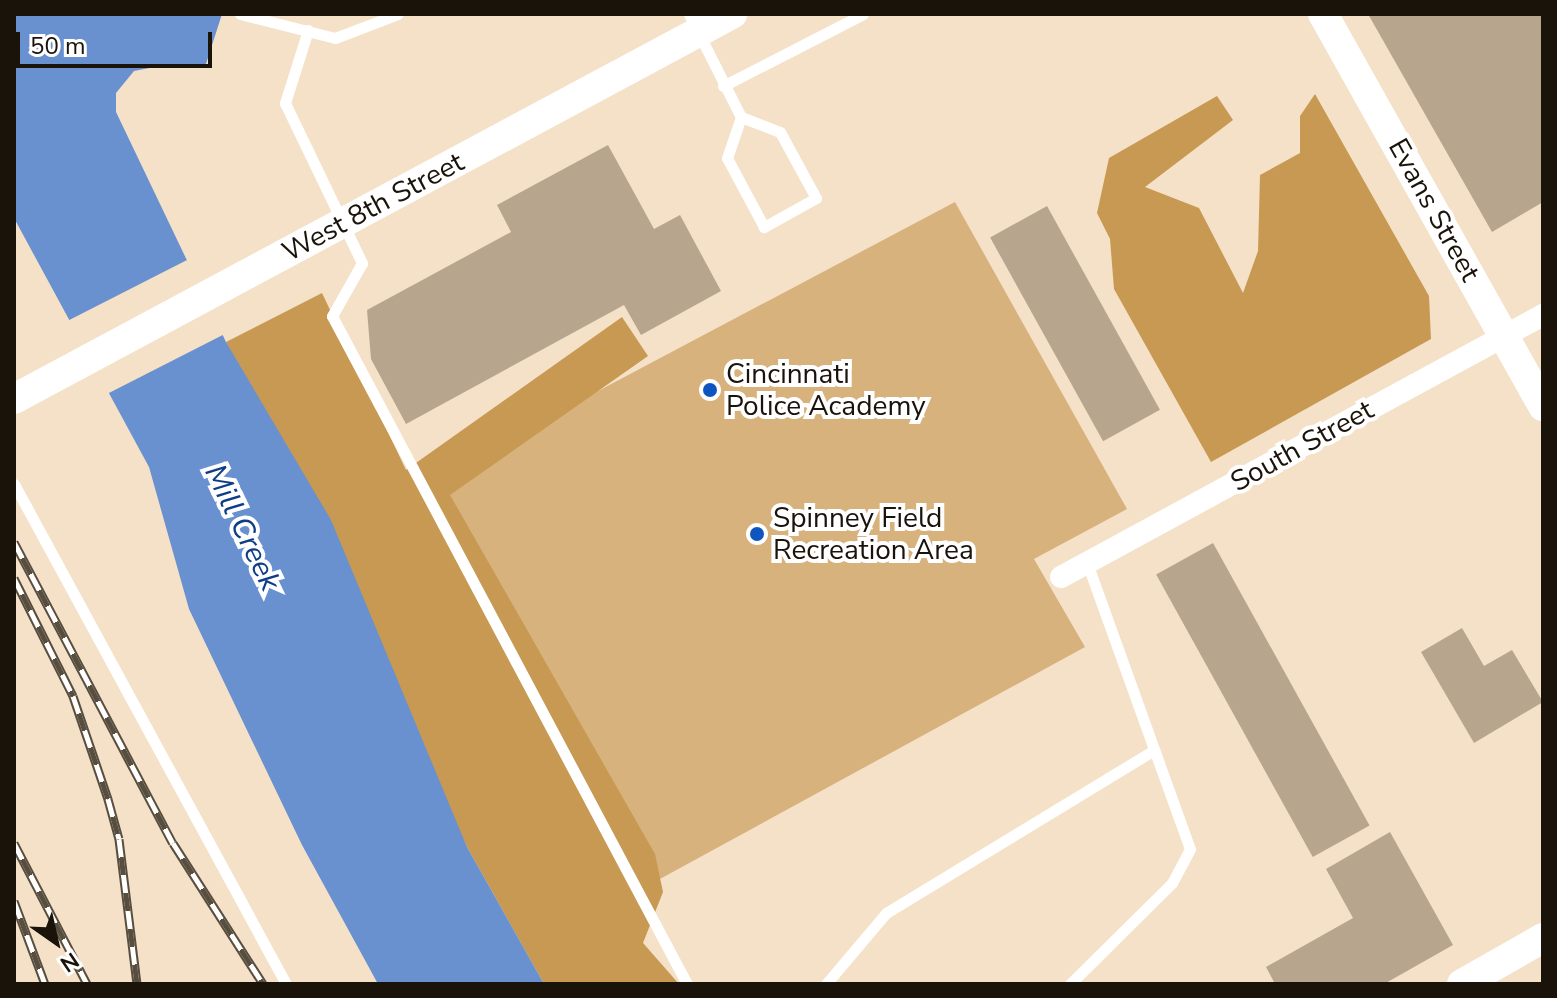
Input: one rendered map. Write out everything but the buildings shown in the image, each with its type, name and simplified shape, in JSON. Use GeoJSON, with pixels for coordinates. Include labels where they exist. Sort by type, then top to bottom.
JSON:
{"type":"FeatureCollection","features":[{"type":"Feature","properties":{"kind":"main road","name":"West 8th Street"},"geometry":{"type":"LineString","coordinates":[[14,399],[732,14]]}},
{"type":"Feature","properties":{"kind":"main road","name":"Evans Street"},"geometry":{"type":"LineString","coordinates":[[1323,14],[1543,406]]}},
{"type":"Feature","properties":{"kind":"main road"},"geometry":{"type":"LineString","coordinates":[[1462,984],[1543,938]]}},
{"type":"Feature","properties":{"kind":"street","name":"South Street"},"geometry":{"type":"LineString","coordinates":[[1061,577],[1543,315]]}},
{"type":"Feature","properties":{"kind":"lane"},"geometry":{"type":"LineString","coordinates":[[240,14],[335,38],[398,14]]}},
{"type":"Feature","properties":{"kind":"lane"},"geometry":{"type":"LineString","coordinates":[[689,14],[741,117],[780,132],[816,198],[764,227],[727,158],[741,117]]}},
{"type":"Feature","properties":{"kind":"lane"},"geometry":{"type":"LineString","coordinates":[[723,86],[863,14]]}},
{"type":"Feature","properties":{"kind":"lane"},"geometry":{"type":"LineString","coordinates":[[308,30],[285,103],[362,263],[332,316],[687,984]]}},
{"type":"Feature","properties":{"kind":"lane"},"geometry":{"type":"LineString","coordinates":[[14,484],[286,984]]}},
{"type":"Feature","properties":{"kind":"lane"},"geometry":{"type":"LineString","coordinates":[[1070,984],[1172,883],[1190,849],[1087,563]]}},
{"type":"Feature","properties":{"kind":"lane"},"geometry":{"type":"LineString","coordinates":[[826,984],[886,913],[1154,750]]}},
{"type":"Feature","properties":{"kind":"shaded area"},"geometry":{"type":"Polygon","coordinates":[[[1315,94],[1429,296],[1431,339],[1211,462],[1114,289],[1110,239],[1097,213],[1109,158],[1217,96],[1233,120],[1145,187],[1199,208],[1243,293],[1258,251],[1260,175],[1300,153],[1300,116],[1315,94]]]}},
{"type":"Feature","properties":{"kind":"shaded area","name":"Spinney Field Recreation Area"},"geometry":{"type":"Polygon","coordinates":[[[955,202],[1127,509],[1034,559],[1085,647],[625,898],[411,490],[955,202]]]}},
{"type":"Feature","properties":{"kind":"shaded area"},"geometry":{"type":"Polygon","coordinates":[[[322,293],[406,470],[622,317],[648,356],[450,495],[655,854],[663,892],[643,943],[679,984],[544,984],[467,847],[226,342],[322,293]]]}},
{"type":"Feature","properties":{"kind":"water","name":"Mill Creek"},"geometry":{"type":"Polygon","coordinates":[[[14,14],[222,14],[205,67],[165,65],[134,71],[116,93],[116,112],[226,342],[331,520],[467,847],[544,984],[378,984],[302,845],[189,609],[149,467],[14,218],[14,14]]]}},
{"type":"Feature","properties":{"kind":"pier"},"geometry":{"type":"Polygon","coordinates":[[[189,259],[227,333],[106,395],[68,321],[189,259]]]}},
{"type":"Feature","properties":{"kind":"railway"},"geometry":{"type":"LineString","coordinates":[[14,542],[173,843],[263,984]]}},
{"type":"Feature","properties":{"kind":"railway"},"geometry":{"type":"LineString","coordinates":[[14,578],[73,696],[108,799],[119,839],[137,984]]}},
{"type":"Feature","properties":{"kind":"railway"},"geometry":{"type":"LineString","coordinates":[[14,843],[87,984]]}},
{"type":"Feature","properties":{"kind":"railway"},"geometry":{"type":"LineString","coordinates":[[14,901],[45,984]]}},
{"type":"Feature","properties":{"kind":"place","name":"Cincinnati Police Academy"},"geometry":{"type":"Point","coordinates":[710,390]}},
{"type":"Feature","properties":{"kind":"place","name":"Spinney Field Recreation Area"},"geometry":{"type":"Point","coordinates":[757,534]}}]}
